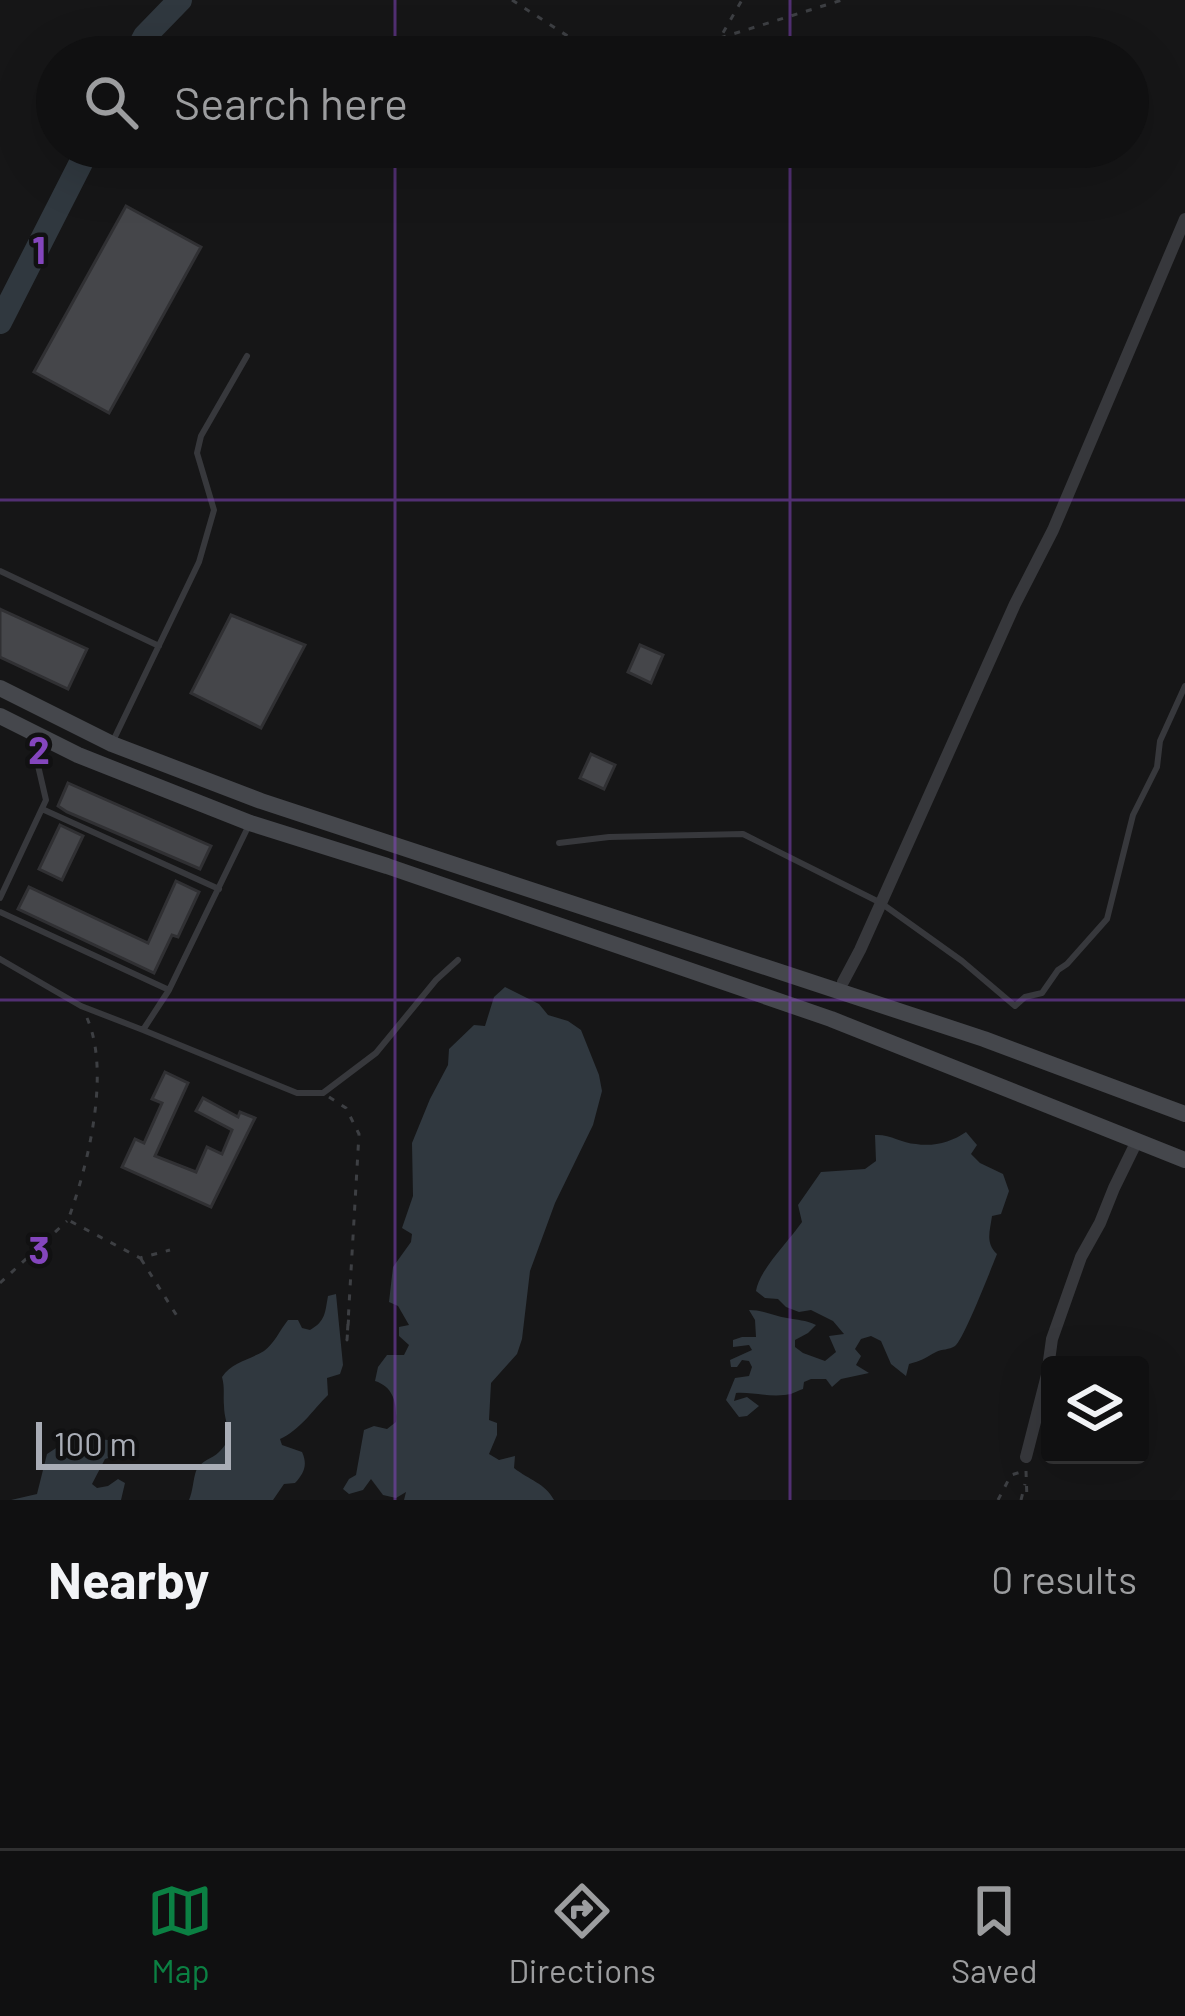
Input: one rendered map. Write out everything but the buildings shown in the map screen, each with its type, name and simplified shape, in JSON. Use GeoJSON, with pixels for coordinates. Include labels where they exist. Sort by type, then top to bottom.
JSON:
{"type":"FeatureCollection","features":[{"type":"Feature","properties":{"kind":"main road"},"geometry":{"type":"LineString","coordinates":[[0,688],[112,744],[261,801],[984,1039],[1185,1114]]}},
{"type":"Feature","properties":{"kind":"main road"},"geometry":{"type":"LineString","coordinates":[[0,716],[78,754],[250,823],[407,872],[832,1019],[1185,1160]]}},
{"type":"Feature","properties":{"kind":"street"},"geometry":{"type":"LineString","coordinates":[[843,982],[1053,530],[1185,219]]}},
{"type":"Feature","properties":{"kind":"street"},"geometry":{"type":"LineString","coordinates":[[1026,1464],[1052,1339],[1081,1257],[1137,1141]]}},
{"type":"Feature","properties":{"kind":"lane"},"geometry":{"type":"LineString","coordinates":[[112,744],[199,562],[214,510],[197,453],[201,436],[248,356]]}},
{"type":"Feature","properties":{"kind":"lane"},"geometry":{"type":"LineString","coordinates":[[0,571],[159,646]]}},
{"type":"Feature","properties":{"kind":"lane"},"geometry":{"type":"LineString","coordinates":[[559,843],[743,834],[881,902],[1015,1006],[1025,997],[1042,993],[1107,919],[1133,815],[1185,686]]}},
{"type":"Feature","properties":{"kind":"lane"},"geometry":{"type":"LineString","coordinates":[[0,898],[46,800],[36,757],[44,738]]}},
{"type":"Feature","properties":{"kind":"lane"},"geometry":{"type":"LineString","coordinates":[[42,809],[219,889]]}},
{"type":"Feature","properties":{"kind":"lane"},"geometry":{"type":"LineString","coordinates":[[143,1030],[169,990],[250,823]]}},
{"type":"Feature","properties":{"kind":"lane"},"geometry":{"type":"LineString","coordinates":[[0,913],[169,990]]}},
{"type":"Feature","properties":{"kind":"lane"},"geometry":{"type":"LineString","coordinates":[[0,959],[81,1006],[297,1093],[323,1093],[376,1053],[458,960]]}},
{"type":"Feature","properties":{"kind":"path"},"geometry":{"type":"LineString","coordinates":[[512,0],[568,36]]}},
{"type":"Feature","properties":{"kind":"path"},"geometry":{"type":"LineString","coordinates":[[721,36],[742,0]]}},
{"type":"Feature","properties":{"kind":"path"},"geometry":{"type":"LineString","coordinates":[[726,36],[842,0]]}},
{"type":"Feature","properties":{"kind":"path"},"geometry":{"type":"LineString","coordinates":[[0,1283],[68,1220],[99,1100],[93,1032],[81,1006]]}},
{"type":"Feature","properties":{"kind":"path"},"geometry":{"type":"LineString","coordinates":[[323,1093],[346,1108],[359,1134],[347,1340],[349,1313]]}},
{"type":"Feature","properties":{"kind":"path"},"geometry":{"type":"LineString","coordinates":[[68,1220],[140,1258],[177,1316]]}},
{"type":"Feature","properties":{"kind":"path"},"geometry":{"type":"LineString","coordinates":[[140,1258],[170,1250]]}},
{"type":"Feature","properties":{"kind":"path"},"geometry":{"type":"LineString","coordinates":[[1024,1500],[1026,1464]]}},
{"type":"Feature","properties":{"kind":"path"},"geometry":{"type":"LineString","coordinates":[[998,1500],[1011,1475],[1026,1464]]}},
{"type":"Feature","properties":{"kind":"shaded area"},"geometry":{"type":"Polygon","coordinates":[[[505,987],[581,1030],[602,1091],[593,1125],[555,1203],[530,1271],[517,1354],[491,1383],[489,1420],[497,1423],[497,1435],[489,1454],[499,1460],[515,1456],[514,1468],[554,1500],[404,1500],[406,1492],[396,1498],[383,1495],[371,1479],[363,1490],[349,1494],[343,1489],[356,1475],[364,1430],[387,1429],[396,1422],[393,1397],[375,1381],[387,1355],[404,1355],[409,1345],[399,1336],[399,1327],[409,1325],[398,1306],[389,1302],[393,1267],[411,1242],[412,1234],[402,1228],[413,1196],[412,1143],[448,1065],[449,1049],[474,1025],[485,1026],[494,997],[505,987]]]}},
{"type":"Feature","properties":{"kind":"shaded area"},"geometry":{"type":"Polygon","coordinates":[[[966,1132],[977,1145],[971,1154],[1003,1174],[1009,1191],[1001,1214],[992,1216],[990,1241],[997,1254],[959,1341],[909,1364],[906,1376],[891,1364],[881,1341],[871,1336],[861,1339],[855,1349],[861,1356],[856,1365],[869,1373],[841,1379],[832,1387],[826,1379],[811,1379],[803,1389],[787,1395],[736,1393],[734,1401],[747,1397],[759,1406],[739,1417],[726,1400],[735,1378],[749,1376],[752,1367],[742,1360],[731,1367],[730,1360],[752,1350],[749,1345],[733,1347],[733,1340],[756,1337],[749,1310],[816,1325],[795,1340],[795,1347],[825,1361],[836,1352],[829,1336],[844,1334],[833,1321],[811,1310],[799,1312],[756,1291],[768,1265],[802,1222],[798,1205],[821,1172],[865,1169],[876,1161],[875,1135],[929,1145],[966,1132]]]}},
{"type":"Feature","properties":{"kind":"shaded area"},"geometry":{"type":"Polygon","coordinates":[[[336,1294],[340,1374],[327,1378],[328,1395],[280,1439],[282,1445],[302,1452],[301,1476],[295,1483],[284,1484],[273,1500],[189,1500],[198,1467],[227,1441],[222,1377],[268,1348],[288,1320],[298,1320],[302,1328],[315,1327],[324,1316],[328,1296],[336,1294]]]}},
{"type":"Feature","properties":{"kind":"shaded area"},"geometry":{"type":"Polygon","coordinates":[[[86,1433],[119,1441],[122,1448],[105,1459],[92,1484],[108,1486],[118,1479],[125,1483],[121,1500],[11,1500],[37,1494],[47,1454],[86,1433]]]}},
{"type":"Feature","properties":{"kind":"waterway"},"geometry":{"type":"LineString","coordinates":[[145,36],[180,0]]}},
{"type":"Feature","properties":{"kind":"waterway"},"geometry":{"type":"LineString","coordinates":[[0,322],[78,168]]}}]}
